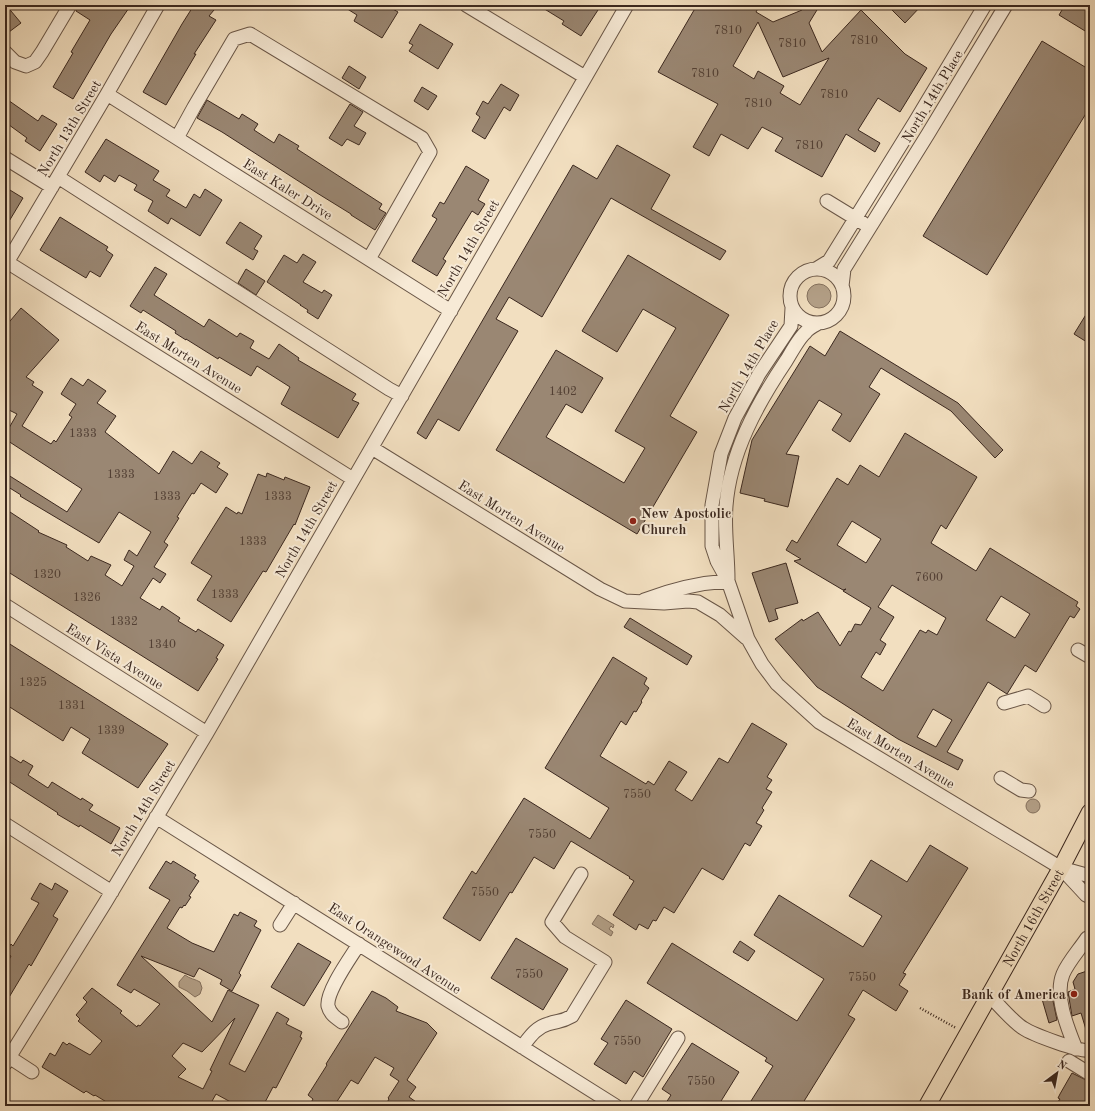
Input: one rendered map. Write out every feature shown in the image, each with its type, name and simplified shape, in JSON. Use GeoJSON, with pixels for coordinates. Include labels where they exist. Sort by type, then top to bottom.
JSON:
{"type":"FeatureCollection","features":[{"type":"Feature","properties":{"kind":"main road","name":"North 16th Street"},"geometry":{"type":"LineString","coordinates":[[927,1106],[1061,868],[1090,812]]}},
{"type":"Feature","properties":{"kind":"street"},"geometry":{"type":"LineString","coordinates":[[5,52],[15,62],[26,66],[35,62],[70,5]]}},
{"type":"Feature","properties":{"kind":"street","name":"North 13th Street"},"geometry":{"type":"LineString","coordinates":[[8,257],[55,182],[158,5]]}},
{"type":"Feature","properties":{"kind":"street"},"geometry":{"type":"LineString","coordinates":[[466,5],[585,77]]}},
{"type":"Feature","properties":{"kind":"street","name":"North 14th Street"},"geometry":{"type":"LineString","coordinates":[[7,1060],[112,892],[207,733],[627,5]]}},
{"type":"Feature","properties":{"kind":"street","name":"North 14th Place"},"geometry":{"type":"LineString","coordinates":[[817,324],[809,323],[802,319],[792,308],[789,300],[791,285],[801,273],[816,269],[829,261],[985,5]]}},
{"type":"Feature","properties":{"kind":"street","name":"North 14th Place"},"geometry":{"type":"LineString","coordinates":[[728,581],[726,505],[735,458],[748,425],[772,382],[804,333],[817,324],[829,321],[840,310],[844,294],[842,286],[844,269],[1006,5]]}},
{"type":"Feature","properties":{"kind":"street"},"geometry":{"type":"LineString","coordinates":[[177,138],[234,39],[250,34],[422,138],[430,152],[369,259]]}},
{"type":"Feature","properties":{"kind":"street","name":"East Kaler Drive"},"geometry":{"type":"LineString","coordinates":[[107,94],[451,311]]}},
{"type":"Feature","properties":{"kind":"street"},"geometry":{"type":"LineString","coordinates":[[5,158],[55,182],[402,396]]}},
{"type":"Feature","properties":{"kind":"street"},"geometry":{"type":"LineString","coordinates":[[827,201],[870,228]]}},
{"type":"Feature","properties":{"kind":"street","name":"East Morten Avenue"},"geometry":{"type":"LineString","coordinates":[[8,257],[353,479]]}},
{"type":"Feature","properties":{"kind":"street"},"geometry":{"type":"LineString","coordinates":[[816,269],[825,270],[832,273],[842,286]]}},
{"type":"Feature","properties":{"kind":"street","name":"North 14th Place"},"geometry":{"type":"LineString","coordinates":[[728,581],[717,561],[712,546],[712,505],[721,454],[735,418],[759,374],[791,326],[792,308]]}},
{"type":"Feature","properties":{"kind":"street","name":"East Morten Avenue"},"geometry":{"type":"LineString","coordinates":[[372,448],[600,589],[625,601],[664,603],[688,600],[698,602],[720,615],[748,639]]}},
{"type":"Feature","properties":{"kind":"street"},"geometry":{"type":"LineString","coordinates":[[639,602],[669,590],[707,582],[728,581]]}},
{"type":"Feature","properties":{"kind":"street","name":"East Morten Avenue"},"geometry":{"type":"LineString","coordinates":[[728,581],[748,639],[762,664],[777,684],[819,722],[1061,868],[1090,876]]}},
{"type":"Feature","properties":{"kind":"street","name":"East Vista Avenue"},"geometry":{"type":"LineString","coordinates":[[5,605],[207,733]]}},
{"type":"Feature","properties":{"kind":"street"},"geometry":{"type":"LineString","coordinates":[[1078,650],[1090,657]]}},
{"type":"Feature","properties":{"kind":"street"},"geometry":{"type":"LineString","coordinates":[[1004,704],[1028,696],[1044,706]]}},
{"type":"Feature","properties":{"kind":"street"},"geometry":{"type":"LineString","coordinates":[[1001,778],[1021,790],[1029,791]]}},
{"type":"Feature","properties":{"kind":"street","name":"East Orangewood Avenue"},"geometry":{"type":"LineString","coordinates":[[156,817],[616,1106]]}},
{"type":"Feature","properties":{"kind":"street"},"geometry":{"type":"LineString","coordinates":[[5,824],[112,892]]}},
{"type":"Feature","properties":{"kind":"street","name":"East Morten Avenue"},"geometry":{"type":"LineString","coordinates":[[1061,868],[1086,895],[1090,897]]}},
{"type":"Feature","properties":{"kind":"street"},"geometry":{"type":"LineString","coordinates":[[522,1047],[532,1033],[547,1024],[563,1022],[572,1016],[605,962],[565,937],[552,922],[581,874]]}},
{"type":"Feature","properties":{"kind":"street"},"geometry":{"type":"LineString","coordinates":[[280,925],[294,903]]}},
{"type":"Feature","properties":{"kind":"street"},"geometry":{"type":"LineString","coordinates":[[1076,1049],[1066,1020],[1059,989],[1064,972],[1087,938]]}},
{"type":"Feature","properties":{"kind":"street"},"geometry":{"type":"LineString","coordinates":[[342,1022],[330,1011],[328,1005],[329,994],[359,944]]}},
{"type":"Feature","properties":{"kind":"street"},"geometry":{"type":"LineString","coordinates":[[989,996],[1022,1028],[1076,1049],[1090,1050]]}},
{"type":"Feature","properties":{"kind":"street"},"geometry":{"type":"LineString","coordinates":[[636,1106],[678,1038]]}},
{"type":"Feature","properties":{"kind":"street"},"geometry":{"type":"LineString","coordinates":[[7,1060],[32,1072]]}},
{"type":"Feature","properties":{"kind":"street"},"geometry":{"type":"LineString","coordinates":[[1069,1062],[1090,1074]]}},
{"type":"Feature","properties":{"kind":"path"},"geometry":{"type":"LineString","coordinates":[[920,1008],[967,1034]]}},
{"type":"Feature","properties":{"kind":"shaded area"},"geometry":{"type":"Polygon","coordinates":[[[819,284],[828,287],[831,296],[828,305],[819,308],[810,305],[807,296],[810,287],[819,284]]]}},
{"type":"Feature","properties":{"kind":"shaded area"},"geometry":{"type":"Polygon","coordinates":[[[1030,799],[1036,799],[1040,803],[1040,809],[1036,813],[1030,813],[1026,809],[1026,803],[1030,799]]]}},
{"type":"Feature","properties":{"kind":"shaded area"},"geometry":{"type":"Polygon","coordinates":[[[598,915],[614,925],[613,928],[611,926],[609,929],[613,932],[611,936],[592,924],[598,915]]]}},
{"type":"Feature","properties":{"kind":"shaded area"},"geometry":{"type":"Polygon","coordinates":[[[185,975],[200,982],[202,988],[200,994],[195,997],[179,987],[179,982],[185,975]]]}},
{"type":"Feature","properties":{"kind":"building"},"geometry":{"type":"Polygon","coordinates":[[[5,5],[21,23],[5,35],[5,5]]]}},
{"type":"Feature","properties":{"kind":"building"},"geometry":{"type":"Polygon","coordinates":[[[78,5],[131,5],[111,34],[73,99],[53,87],[90,20],[76,11],[78,5]]]}},
{"type":"Feature","properties":{"kind":"building"},"geometry":{"type":"Polygon","coordinates":[[[194,5],[206,5],[214,10],[209,16],[216,20],[194,54],[196,54],[166,105],[143,92],[194,5]]]}},
{"type":"Feature","properties":{"kind":"building"},"geometry":{"type":"Polygon","coordinates":[[[341,5],[386,5],[398,12],[382,38],[354,21],[357,15],[341,5]]]}},
{"type":"Feature","properties":{"kind":"building"},"geometry":{"type":"Polygon","coordinates":[[[538,5],[590,5],[598,10],[581,36],[562,24],[564,21],[538,5]]]}},
{"type":"Feature","properties":{"kind":"building"},"geometry":{"type":"Polygon","coordinates":[[[697,5],[760,5],[756,12],[773,22],[802,10],[806,5],[820,5],[809,23],[822,52],[861,10],[905,54],[927,68],[900,112],[878,98],[858,130],[880,143],[875,152],[846,134],[822,177],[775,151],[783,138],[762,127],[748,149],[721,134],[709,156],[693,147],[718,104],[658,72],[697,5]],[[758,22],[733,66],[754,79],[758,71],[784,86],[780,93],[800,105],[829,58],[783,77],[758,22]]]}},
{"type":"Feature","properties":{"kind":"building"},"geometry":{"type":"Polygon","coordinates":[[[887,5],[922,5],[905,23],[887,5]]]}},
{"type":"Feature","properties":{"kind":"building"},"geometry":{"type":"Polygon","coordinates":[[[1065,5],[1090,5],[1090,34],[1059,15],[1065,5]]]}},
{"type":"Feature","properties":{"kind":"building"},"geometry":{"type":"Polygon","coordinates":[[[420,24],[453,44],[438,69],[409,51],[413,45],[409,43],[420,24]]]}},
{"type":"Feature","properties":{"kind":"building"},"geometry":{"type":"Polygon","coordinates":[[[1042,41],[1090,70],[1090,107],[987,275],[923,236],[1042,41]]]}},
{"type":"Feature","properties":{"kind":"building"},"geometry":{"type":"Polygon","coordinates":[[[349,66],[366,77],[359,89],[342,78],[349,66]]]}},
{"type":"Feature","properties":{"kind":"building"},"geometry":{"type":"Polygon","coordinates":[[[501,84],[519,95],[510,111],[504,107],[485,139],[472,131],[480,117],[476,114],[483,101],[488,104],[501,84]]]}},
{"type":"Feature","properties":{"kind":"building"},"geometry":{"type":"Polygon","coordinates":[[[422,87],[437,96],[428,110],[414,101],[422,87]]]}},
{"type":"Feature","properties":{"kind":"building"},"geometry":{"type":"Polygon","coordinates":[[[5,98],[38,121],[42,115],[57,124],[40,151],[25,141],[27,138],[5,122],[5,98]]]}},
{"type":"Feature","properties":{"kind":"building"},"geometry":{"type":"Polygon","coordinates":[[[207,100],[239,119],[242,114],[258,124],[254,130],[274,143],[279,134],[299,146],[297,149],[382,204],[379,209],[386,213],[375,230],[222,132],[197,118],[207,100]]]}},
{"type":"Feature","properties":{"kind":"building"},"geometry":{"type":"Polygon","coordinates":[[[350,104],[363,112],[354,126],[366,133],[359,145],[347,139],[342,146],[329,138],[350,104]]]}},
{"type":"Feature","properties":{"kind":"building"},"geometry":{"type":"Polygon","coordinates":[[[106,139],[159,171],[153,180],[170,190],[166,196],[186,208],[194,194],[200,198],[205,189],[222,200],[200,236],[171,218],[168,224],[148,211],[153,201],[134,190],[137,185],[119,175],[115,182],[104,175],[100,182],[85,172],[106,139]]]}},
{"type":"Feature","properties":{"kind":"building"},"geometry":{"type":"Polygon","coordinates":[[[617,145],[670,175],[651,209],[726,251],[720,260],[611,198],[542,317],[509,297],[496,319],[518,331],[459,431],[438,419],[426,439],[417,433],[573,165],[597,179],[617,145]]]}},
{"type":"Feature","properties":{"kind":"building"},"geometry":{"type":"Polygon","coordinates":[[[466,166],[489,180],[478,200],[485,204],[478,215],[472,211],[443,259],[446,261],[437,276],[412,261],[437,219],[432,216],[440,202],[444,204],[466,166]]]}},
{"type":"Feature","properties":{"kind":"building"},"geometry":{"type":"Polygon","coordinates":[[[5,187],[23,198],[5,228],[5,187]]]}},
{"type":"Feature","properties":{"kind":"building"},"geometry":{"type":"Polygon","coordinates":[[[60,217],[108,247],[106,250],[113,255],[100,277],[90,271],[86,278],[40,250],[60,217]]]}},
{"type":"Feature","properties":{"kind":"building"},"geometry":{"type":"Polygon","coordinates":[[[240,222],[262,236],[254,249],[258,251],[253,260],[226,243],[240,222]]]}},
{"type":"Feature","properties":{"kind":"building"},"geometry":{"type":"Polygon","coordinates":[[[303,254],[316,262],[303,282],[322,293],[324,290],[332,295],[318,319],[307,312],[308,310],[267,282],[284,255],[297,263],[303,254]]]}},
{"type":"Feature","properties":{"kind":"building"},"geometry":{"type":"Polygon","coordinates":[[[628,255],[729,315],[670,416],[697,432],[637,534],[496,450],[556,350],[603,378],[582,413],[566,404],[546,437],[624,483],[645,448],[615,431],[676,328],[643,309],[617,352],[582,331],[628,255]]]}},
{"type":"Feature","properties":{"kind":"building"},"geometry":{"type":"Polygon","coordinates":[[[155,267],[167,274],[154,295],[204,327],[209,319],[237,337],[240,333],[254,341],[250,348],[269,359],[279,344],[299,358],[298,360],[356,394],[352,400],[359,403],[338,438],[281,404],[290,387],[257,366],[251,376],[186,340],[175,333],[176,331],[143,310],[141,313],[130,306],[155,267]]]}},
{"type":"Feature","properties":{"kind":"building"},"geometry":{"type":"Polygon","coordinates":[[[246,269],[265,281],[256,295],[238,283],[246,269]]]}},
{"type":"Feature","properties":{"kind":"building"},"geometry":{"type":"Polygon","coordinates":[[[21,308],[59,340],[26,377],[34,382],[32,385],[43,392],[22,426],[51,444],[54,440],[56,442],[72,417],[69,415],[76,404],[61,394],[71,378],[83,386],[88,379],[106,391],[97,403],[116,416],[105,432],[159,474],[173,451],[192,464],[201,451],[220,463],[217,467],[228,474],[216,493],[201,483],[194,494],[192,493],[164,542],[168,545],[154,567],[166,574],[160,583],[153,578],[140,598],[160,610],[162,606],[180,618],[178,621],[196,632],[198,629],[224,645],[216,658],[218,659],[198,691],[5,570],[5,520],[10,512],[39,531],[38,532],[67,545],[66,547],[88,561],[91,556],[111,565],[105,575],[122,586],[134,566],[124,560],[129,550],[137,556],[151,532],[119,512],[99,543],[20,496],[21,495],[5,485],[5,473],[67,512],[82,489],[5,439],[5,435],[17,414],[5,408],[5,327],[21,308]]]}},
{"type":"Feature","properties":{"kind":"building"},"geometry":{"type":"Polygon","coordinates":[[[1090,308],[1090,344],[1074,334],[1090,308]]]}},
{"type":"Feature","properties":{"kind":"building"},"geometry":{"type":"Polygon","coordinates":[[[840,331],[958,403],[1003,450],[995,458],[951,411],[881,368],[869,387],[880,394],[850,442],[832,430],[842,414],[819,400],[786,454],[799,456],[788,507],[764,501],[765,499],[740,493],[752,440],[810,346],[825,356],[840,331]]]}},
{"type":"Feature","properties":{"kind":"building"},"geometry":{"type":"Polygon","coordinates":[[[905,433],[977,477],[946,529],[941,525],[931,543],[976,571],[990,548],[1078,602],[1076,606],[1080,609],[1074,618],[1070,616],[1036,672],[1025,665],[1007,694],[988,682],[947,752],[963,760],[958,770],[898,739],[817,687],[775,639],[802,619],[803,621],[818,612],[840,646],[849,631],[851,632],[855,624],[861,625],[871,608],[843,591],[846,589],[843,590],[794,561],[801,559],[786,550],[792,540],[797,543],[837,478],[848,485],[860,465],[879,477],[905,433]],[[852,521],[837,545],[866,563],[881,539],[852,521]],[[892,585],[878,607],[894,617],[880,640],[886,644],[880,655],[876,652],[861,677],[883,691],[920,630],[926,633],[928,630],[937,635],[946,618],[892,585]],[[1001,596],[986,620],[1015,638],[1030,614],[1001,596]],[[933,709],[917,737],[936,747],[952,720],[933,709]]]}},
{"type":"Feature","properties":{"kind":"building"},"geometry":{"type":"Polygon","coordinates":[[[267,473],[284,480],[285,477],[310,487],[295,525],[294,524],[266,572],[263,571],[231,622],[197,600],[212,576],[191,563],[226,507],[237,514],[238,512],[242,514],[258,474],[266,477],[267,473]]]}},
{"type":"Feature","properties":{"kind":"building"},"geometry":{"type":"Polygon","coordinates":[[[786,563],[798,603],[775,609],[778,619],[769,622],[752,573],[786,563]]]}},
{"type":"Feature","properties":{"kind":"building"},"geometry":{"type":"Polygon","coordinates":[[[630,618],[692,656],[687,665],[624,627],[630,618]]]}},
{"type":"Feature","properties":{"kind":"building"},"geometry":{"type":"Polygon","coordinates":[[[5,641],[168,744],[138,788],[82,753],[90,739],[71,727],[63,741],[5,704],[5,641]]]}},
{"type":"Feature","properties":{"kind":"building"},"geometry":{"type":"Polygon","coordinates":[[[613,657],[647,678],[644,684],[649,688],[636,712],[634,711],[626,725],[621,721],[600,756],[646,784],[648,781],[654,785],[669,761],[687,772],[675,790],[692,801],[719,758],[728,763],[752,723],[787,744],[767,777],[772,780],[766,789],[772,792],[762,808],[764,810],[756,823],[762,826],[750,846],[745,843],[723,880],[702,868],[674,913],[664,907],[656,921],[653,920],[648,929],[639,924],[636,930],[613,915],[634,881],[629,878],[630,877],[571,841],[554,869],[534,857],[512,893],[510,892],[480,941],[443,918],[472,871],[476,874],[524,798],[590,839],[609,808],[545,768],[613,657]]]}},
{"type":"Feature","properties":{"kind":"building"},"geometry":{"type":"Polygon","coordinates":[[[5,753],[21,763],[23,760],[33,766],[28,775],[48,788],[52,782],[81,800],[82,798],[93,805],[89,810],[120,828],[111,844],[80,825],[79,827],[57,814],[58,813],[5,779],[5,753]]]}},
{"type":"Feature","properties":{"kind":"building"},"geometry":{"type":"Polygon","coordinates":[[[930,845],[968,868],[903,973],[906,974],[899,985],[908,991],[896,1011],[863,990],[848,1015],[855,1019],[801,1106],[759,1106],[751,1101],[773,1066],[765,1061],[767,1058],[647,983],[672,943],[797,1021],[824,979],[754,935],[779,895],[863,947],[882,916],[849,896],[871,860],[907,882],[930,845]]]}},
{"type":"Feature","properties":{"kind":"building"},"geometry":{"type":"Polygon","coordinates":[[[166,861],[171,864],[173,861],[196,875],[194,878],[199,881],[189,896],[191,897],[185,906],[184,905],[182,908],[180,907],[167,928],[192,943],[214,952],[234,914],[238,916],[240,912],[257,921],[254,926],[261,930],[239,973],[241,975],[232,991],[220,984],[222,980],[199,968],[194,977],[141,956],[212,1022],[228,990],[259,1005],[229,1064],[245,1072],[277,1012],[289,1019],[286,1024],[302,1032],[300,1037],[302,1038],[276,1088],[273,1087],[263,1106],[238,1106],[216,1094],[211,1103],[209,1102],[207,1106],[113,1106],[95,1095],[94,1096],[86,1091],[84,1093],[42,1067],[50,1053],[55,1056],[63,1042],[67,1045],[69,1043],[90,1055],[102,1041],[78,1021],[80,1019],[76,1015],[87,1002],[83,998],[92,988],[122,1011],[120,1013],[137,1027],[138,1025],[140,1026],[160,1004],[134,989],[131,993],[117,985],[170,900],[149,888],[166,861]],[[235,1018],[202,1052],[183,1043],[172,1056],[186,1069],[178,1077],[203,1089],[212,1071],[210,1070],[235,1018]]]}},
{"type":"Feature","properties":{"kind":"building"},"geometry":{"type":"Polygon","coordinates":[[[40,883],[52,890],[55,883],[68,891],[53,916],[58,919],[31,966],[29,964],[5,1004],[5,967],[11,956],[5,953],[11,944],[13,946],[39,903],[31,899],[40,883]]]}},
{"type":"Feature","properties":{"kind":"building"},"geometry":{"type":"Polygon","coordinates":[[[516,938],[568,969],[543,1010],[491,978],[516,938]]]}},
{"type":"Feature","properties":{"kind":"building"},"geometry":{"type":"Polygon","coordinates":[[[740,941],[755,951],[748,961],[733,952],[740,941]]]}},
{"type":"Feature","properties":{"kind":"building"},"geometry":{"type":"Polygon","coordinates":[[[298,943],[331,962],[304,1006],[271,987],[298,943]]]}},
{"type":"Feature","properties":{"kind":"building"},"geometry":{"type":"Polygon","coordinates":[[[1090,970],[1090,1032],[1087,1033],[1081,1013],[1072,1016],[1068,992],[1075,989],[1073,982],[1078,974],[1090,970]]]}},
{"type":"Feature","properties":{"kind":"building"},"geometry":{"type":"Polygon","coordinates":[[[372,991],[386,998],[398,1007],[396,1011],[427,1023],[437,1033],[407,1080],[416,1087],[409,1097],[422,1106],[385,1106],[389,1099],[388,1098],[399,1081],[390,1075],[394,1068],[375,1057],[358,1084],[351,1080],[334,1106],[309,1106],[313,1099],[308,1095],[372,991]]]}},
{"type":"Feature","properties":{"kind":"building"},"geometry":{"type":"Polygon","coordinates":[[[1052,996],[1057,1020],[1049,1023],[1042,999],[1052,996]]]}},
{"type":"Feature","properties":{"kind":"building"},"geometry":{"type":"Polygon","coordinates":[[[626,1000],[672,1029],[643,1077],[634,1071],[626,1084],[594,1064],[608,1043],[601,1039],[626,1000]]]}},
{"type":"Feature","properties":{"kind":"building"},"geometry":{"type":"Polygon","coordinates":[[[692,1043],[739,1072],[718,1106],[664,1106],[671,1095],[662,1089],[692,1043]]]}},
{"type":"Feature","properties":{"kind":"building"},"geometry":{"type":"Polygon","coordinates":[[[1072,1073],[1090,1082],[1090,1106],[1055,1106],[1060,1099],[1058,1098],[1072,1073]]]}},
{"type":"Feature","properties":{"kind":"place","name":"New Apostolic Church"},"geometry":{"type":"Point","coordinates":[633,521]}},
{"type":"Feature","properties":{"kind":"place","name":"Bank of America"},"geometry":{"type":"Point","coordinates":[1074,994]}}]}
